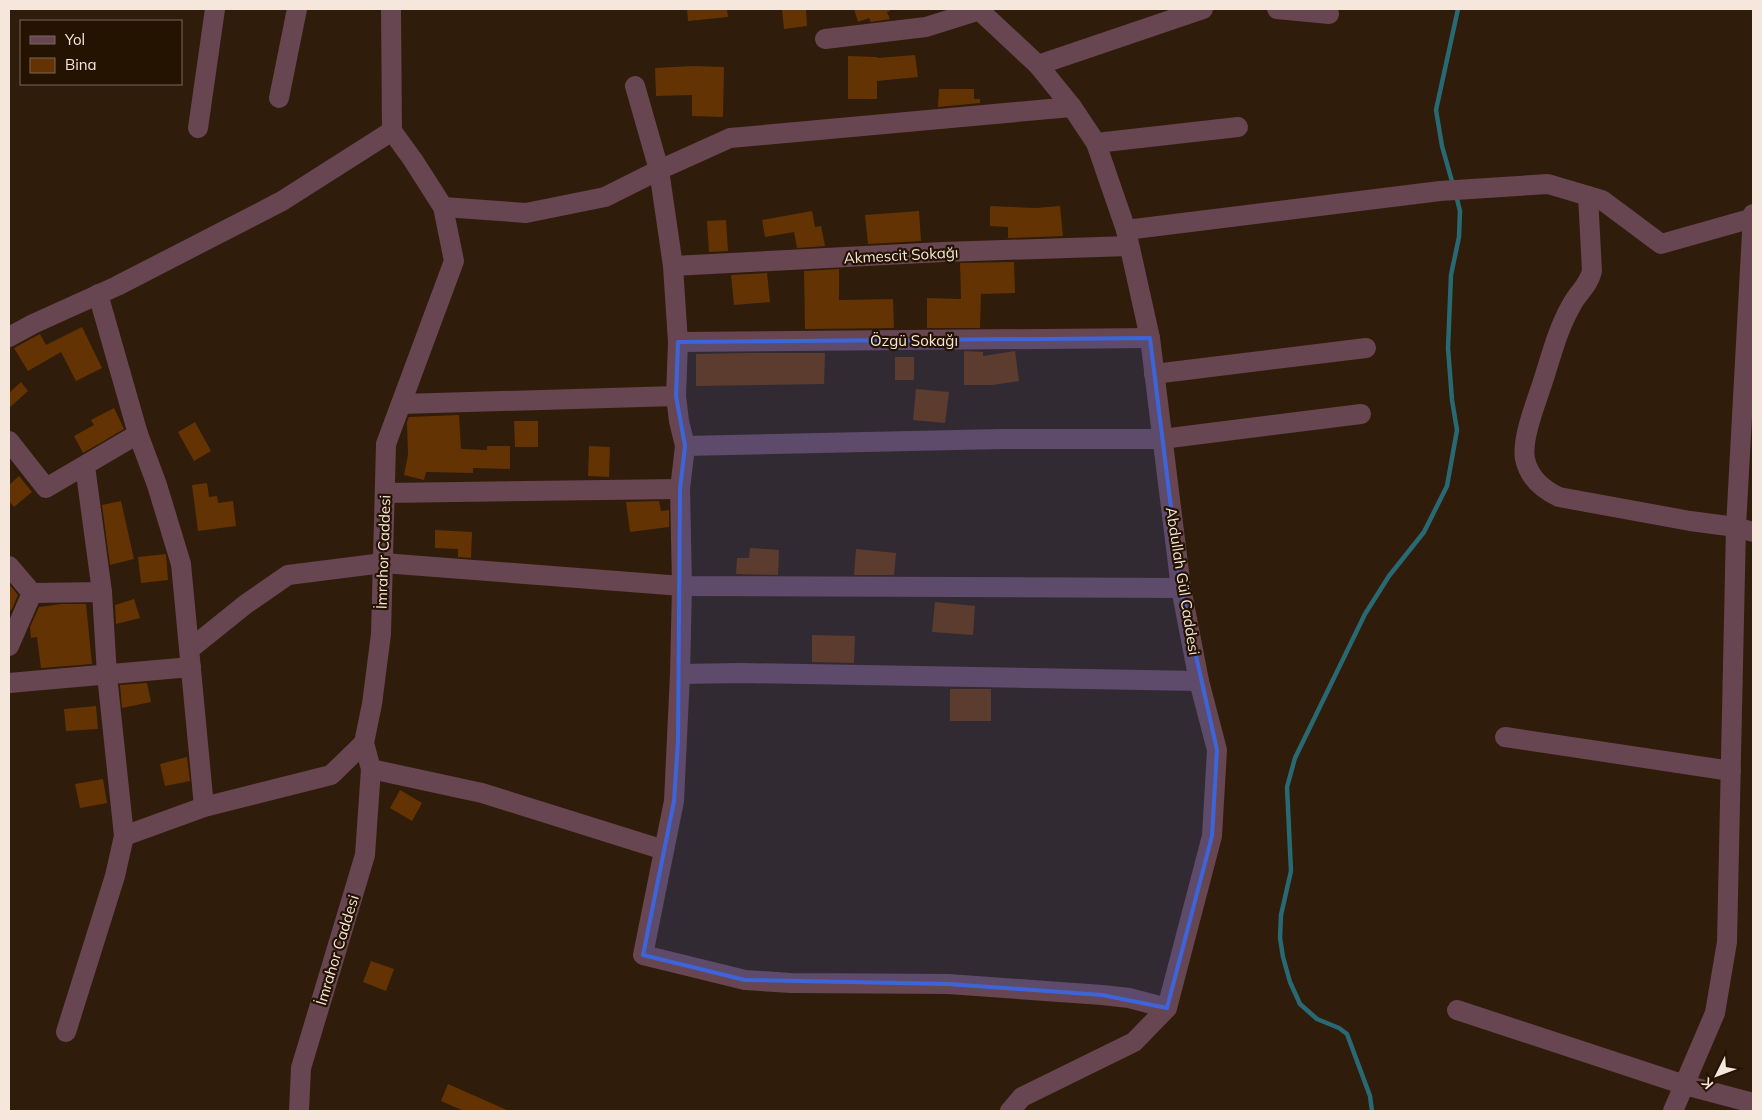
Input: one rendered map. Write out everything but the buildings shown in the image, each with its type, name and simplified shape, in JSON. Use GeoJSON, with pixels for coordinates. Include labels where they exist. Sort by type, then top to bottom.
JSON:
{"type":"FeatureCollection","features":[{"type":"Feature","properties":{"kind":"street"},"geometry":{"type":"LineString","coordinates":[[198,128],[215,9]]}},
{"type":"Feature","properties":{"kind":"street"},"geometry":{"type":"LineString","coordinates":[[278,98],[297,9]]}},
{"type":"Feature","properties":{"kind":"street"},"geometry":{"type":"LineString","coordinates":[[9,337],[282,201],[392,130],[391,9]]}},
{"type":"Feature","properties":{"kind":"street"},"geometry":{"type":"LineString","coordinates":[[1038,65],[1203,9]]}},
{"type":"Feature","properties":{"kind":"street"},"geometry":{"type":"LineString","coordinates":[[1277,9],[1329,14]]}},
{"type":"Feature","properties":{"kind":"street"},"geometry":{"type":"LineString","coordinates":[[825,38],[926,27],[979,10]]}},
{"type":"Feature","properties":{"kind":"street","name":"Abdullah Gül Caddesi"},"geometry":{"type":"LineString","coordinates":[[979,10],[1038,65],[1072,107],[1096,143],[1127,238],[1150,338],[1181,588],[1199,681],[1216,750],[1212,836],[1167,1008],[1134,1042],[1022,1097],[1010,1111]]}},
{"type":"Feature","properties":{"kind":"street"},"geometry":{"type":"LineString","coordinates":[[635,86],[659,170],[672,266],[678,342],[676,396],[685,446],[680,489],[682,586],[674,801],[643,955],[745,980],[791,984],[948,984],[1102,995],[1129,998],[1167,1008]]}},
{"type":"Feature","properties":{"kind":"street"},"geometry":{"type":"LineString","coordinates":[[443,207],[526,213],[605,197],[730,138],[1072,107]]}},
{"type":"Feature","properties":{"kind":"street"},"geometry":{"type":"LineString","coordinates":[[1096,143],[1238,127]]}},
{"type":"Feature","properties":{"kind":"street","name":"İmrahor Caddesi"},"geometry":{"type":"LineString","coordinates":[[299,1111],[301,1068],[365,855],[371,769],[364,743],[372,704],[381,634],[386,444],[454,261],[443,207],[392,130]]}},
{"type":"Feature","properties":{"kind":"street","name":"Akmescit Sokağı"},"geometry":{"type":"LineString","coordinates":[[672,266],[943,252],[1127,238],[1440,191],[1548,184],[1602,200],[1661,244],[1753,218]]}},
{"type":"Feature","properties":{"kind":"street"},"geometry":{"type":"LineString","coordinates":[[1588,196],[1592,270],[1589,281],[1571,305],[1553,348],[1524,448],[1528,467],[1544,489],[1559,497],[1744,530]]}},
{"type":"Feature","properties":{"kind":"street"},"geometry":{"type":"LineString","coordinates":[[1673,1111],[1715,1013],[1728,942],[1731,771],[1744,530],[1753,214]]}},
{"type":"Feature","properties":{"kind":"street"},"geometry":{"type":"LineString","coordinates":[[98,294],[138,434],[157,485],[181,564],[204,807]]}},
{"type":"Feature","properties":{"kind":"street","name":"Özgü Sokağı"},"geometry":{"type":"LineString","coordinates":[[678,342],[1150,338]]}},
{"type":"Feature","properties":{"kind":"street"},"geometry":{"type":"LineString","coordinates":[[1154,374],[1366,348]]}},
{"type":"Feature","properties":{"kind":"street"},"geometry":{"type":"LineString","coordinates":[[401,404],[676,396]]}},
{"type":"Feature","properties":{"kind":"street"},"geometry":{"type":"LineString","coordinates":[[685,446],[1002,439],[1162,439],[1361,414]]}},
{"type":"Feature","properties":{"kind":"street"},"geometry":{"type":"LineString","coordinates":[[9,440],[46,488],[138,434]]}},
{"type":"Feature","properties":{"kind":"street"},"geometry":{"type":"LineString","coordinates":[[66,1032],[115,876],[124,836],[107,675],[102,592],[84,466]]}},
{"type":"Feature","properties":{"kind":"street"},"geometry":{"type":"LineString","coordinates":[[385,493],[680,489]]}},
{"type":"Feature","properties":{"kind":"street"},"geometry":{"type":"LineString","coordinates":[[9,682],[107,675],[190,658],[246,604],[288,575],[383,563],[682,586],[1181,588]]}},
{"type":"Feature","properties":{"kind":"street"},"geometry":{"type":"LineString","coordinates":[[9,566],[32,593]]}},
{"type":"Feature","properties":{"kind":"street"},"geometry":{"type":"LineString","coordinates":[[32,593],[102,592]]}},
{"type":"Feature","properties":{"kind":"street"},"geometry":{"type":"LineString","coordinates":[[9,646],[32,593]]}},
{"type":"Feature","properties":{"kind":"street"},"geometry":{"type":"LineString","coordinates":[[680,674],[1199,681]]}},
{"type":"Feature","properties":{"kind":"street"},"geometry":{"type":"LineString","coordinates":[[1505,737],[1731,771]]}},
{"type":"Feature","properties":{"kind":"street"},"geometry":{"type":"LineString","coordinates":[[124,836],[204,807],[331,775],[364,743]]}},
{"type":"Feature","properties":{"kind":"street"},"geometry":{"type":"LineString","coordinates":[[371,769],[482,793],[664,850]]}},
{"type":"Feature","properties":{"kind":"street"},"geometry":{"type":"LineString","coordinates":[[1457,1010],[1685,1085],[1753,1104]]}},
{"type":"Feature","properties":{"kind":"highlighted area"},"geometry":{"type":"Polygon","coordinates":[[[1150,338],[1181,588],[1217,750],[1212,836],[1167,1008],[1102,995],[948,984],[745,980],[643,955],[674,801],[678,741],[680,489],[685,446],[676,396],[678,342],[1150,338]]]}},
{"type":"Feature","properties":{"kind":"waterway"},"geometry":{"type":"LineString","coordinates":[[1453,185],[1442,146],[1436,110],[1458,9]]}},
{"type":"Feature","properties":{"kind":"waterway"},"geometry":{"type":"LineString","coordinates":[[1372,1111],[1370,1096],[1347,1034],[1339,1028],[1317,1019],[1300,1004],[1290,982],[1283,957],[1280,938],[1281,915],[1291,871],[1287,787],[1295,758],[1365,614],[1389,576],[1424,532],[1447,486],[1457,430],[1452,400],[1448,348],[1451,275],[1459,237],[1460,211],[1456,195]]}}]}
